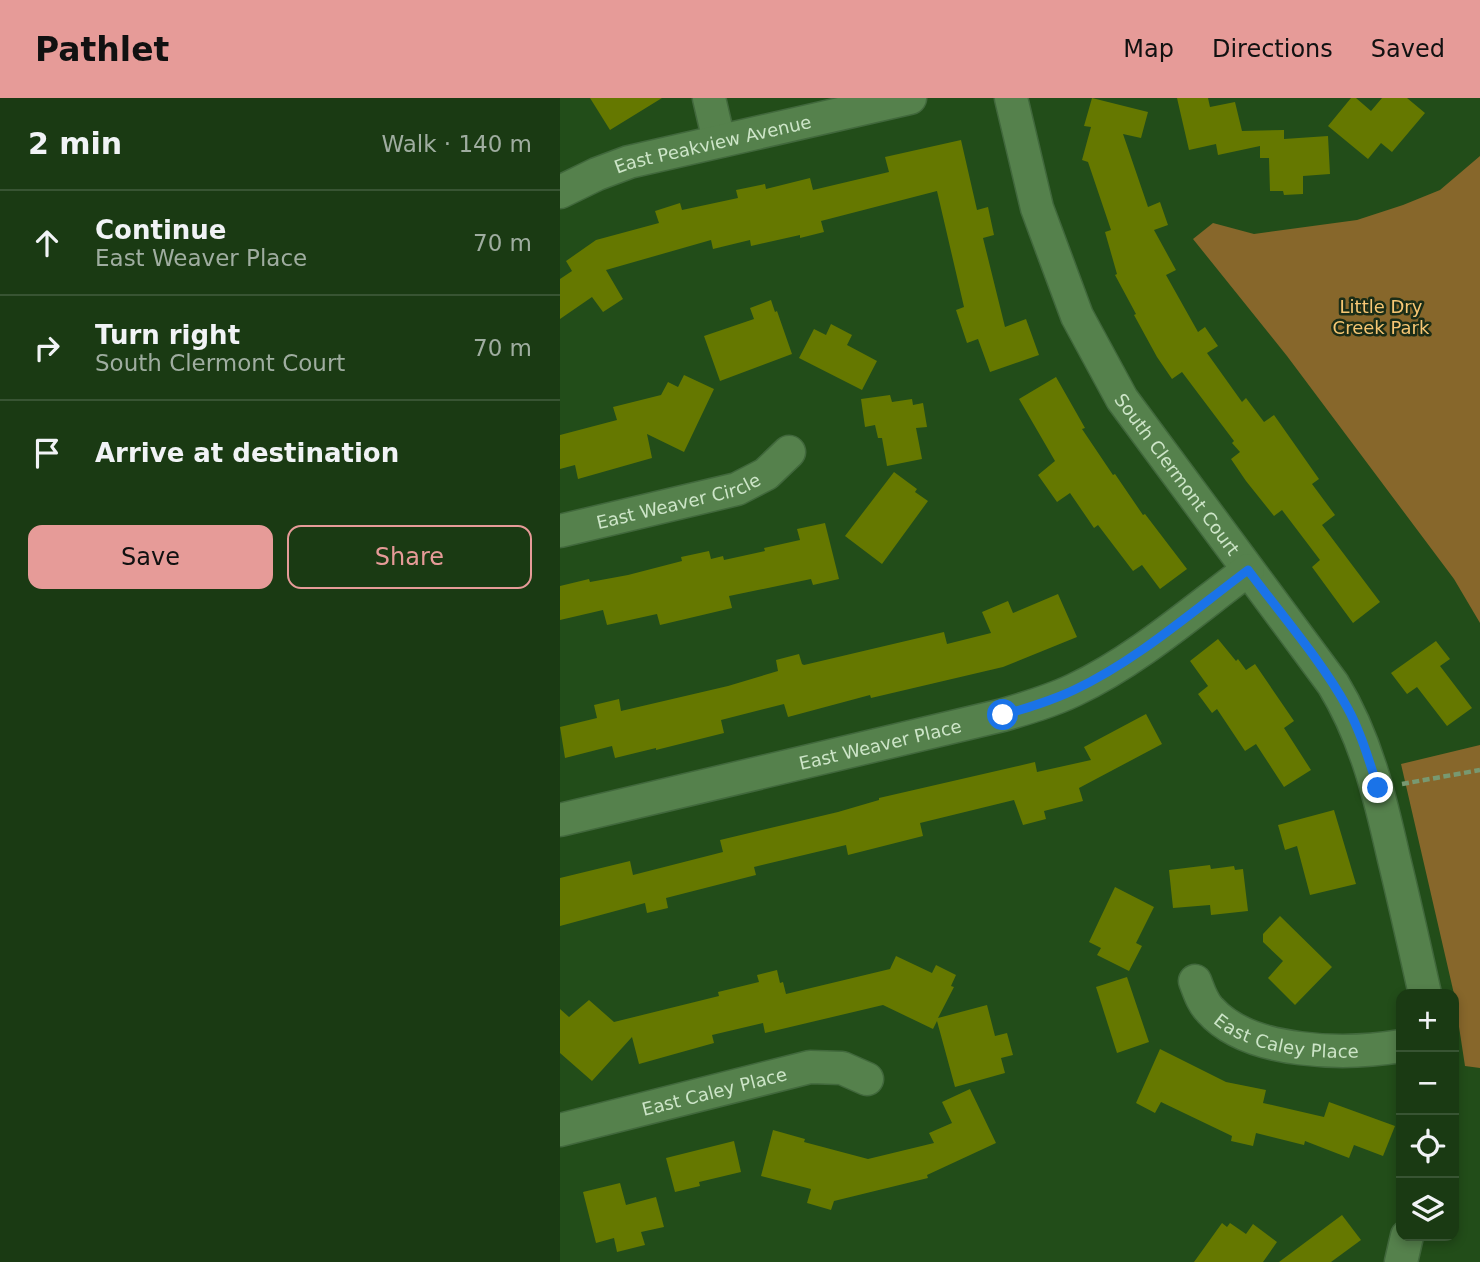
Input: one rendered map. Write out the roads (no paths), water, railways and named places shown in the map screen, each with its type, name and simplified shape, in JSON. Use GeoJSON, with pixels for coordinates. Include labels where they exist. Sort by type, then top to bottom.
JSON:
{"type":"FeatureCollection","features":[{"type":"Feature","properties":{"kind":"street"},"geometry":{"type":"LineString","coordinates":[[709,98],[719,141]]}},
{"type":"Feature","properties":{"kind":"street","name":"East Peakview Avenue"},"geometry":{"type":"LineString","coordinates":[[560,192],[629,162],[910,98]]}},
{"type":"Feature","properties":{"kind":"street","name":"South Clermont Court"},"geometry":{"type":"LineString","coordinates":[[1012,98],[1037,208],[1077,316],[1122,399],[1348,708],[1378,788],[1424,989]]}},
{"type":"Feature","properties":{"kind":"street","name":"East Weaver Circle"},"geometry":{"type":"LineString","coordinates":[[560,531],[737,489],[766,474],[789,452]]}},
{"type":"Feature","properties":{"kind":"street","name":"East Weaver Place"},"geometry":{"type":"LineString","coordinates":[[560,820],[1003,715],[1055,698],[1096,679],[1128,659],[1248,570]]}},
{"type":"Feature","properties":{"kind":"street","name":"East Caley Place"},"geometry":{"type":"LineString","coordinates":[[1195,981],[1208,1008],[1217,1017],[1245,1033],[1275,1044],[1336,1051],[1396,1046]]}},
{"type":"Feature","properties":{"kind":"street","name":"East Caley Place"},"geometry":{"type":"LineString","coordinates":[[560,1130],[810,1067],[842,1068],[867,1079]]}},
{"type":"Feature","properties":{"kind":"street"},"geometry":{"type":"LineString","coordinates":[[1401,1262],[1406,1241]]}},
{"type":"Feature","properties":{"kind":"park label","name":"Little Dry Creek Park"},"geometry":{"type":"Point","coordinates":[1381,316]}}]}
